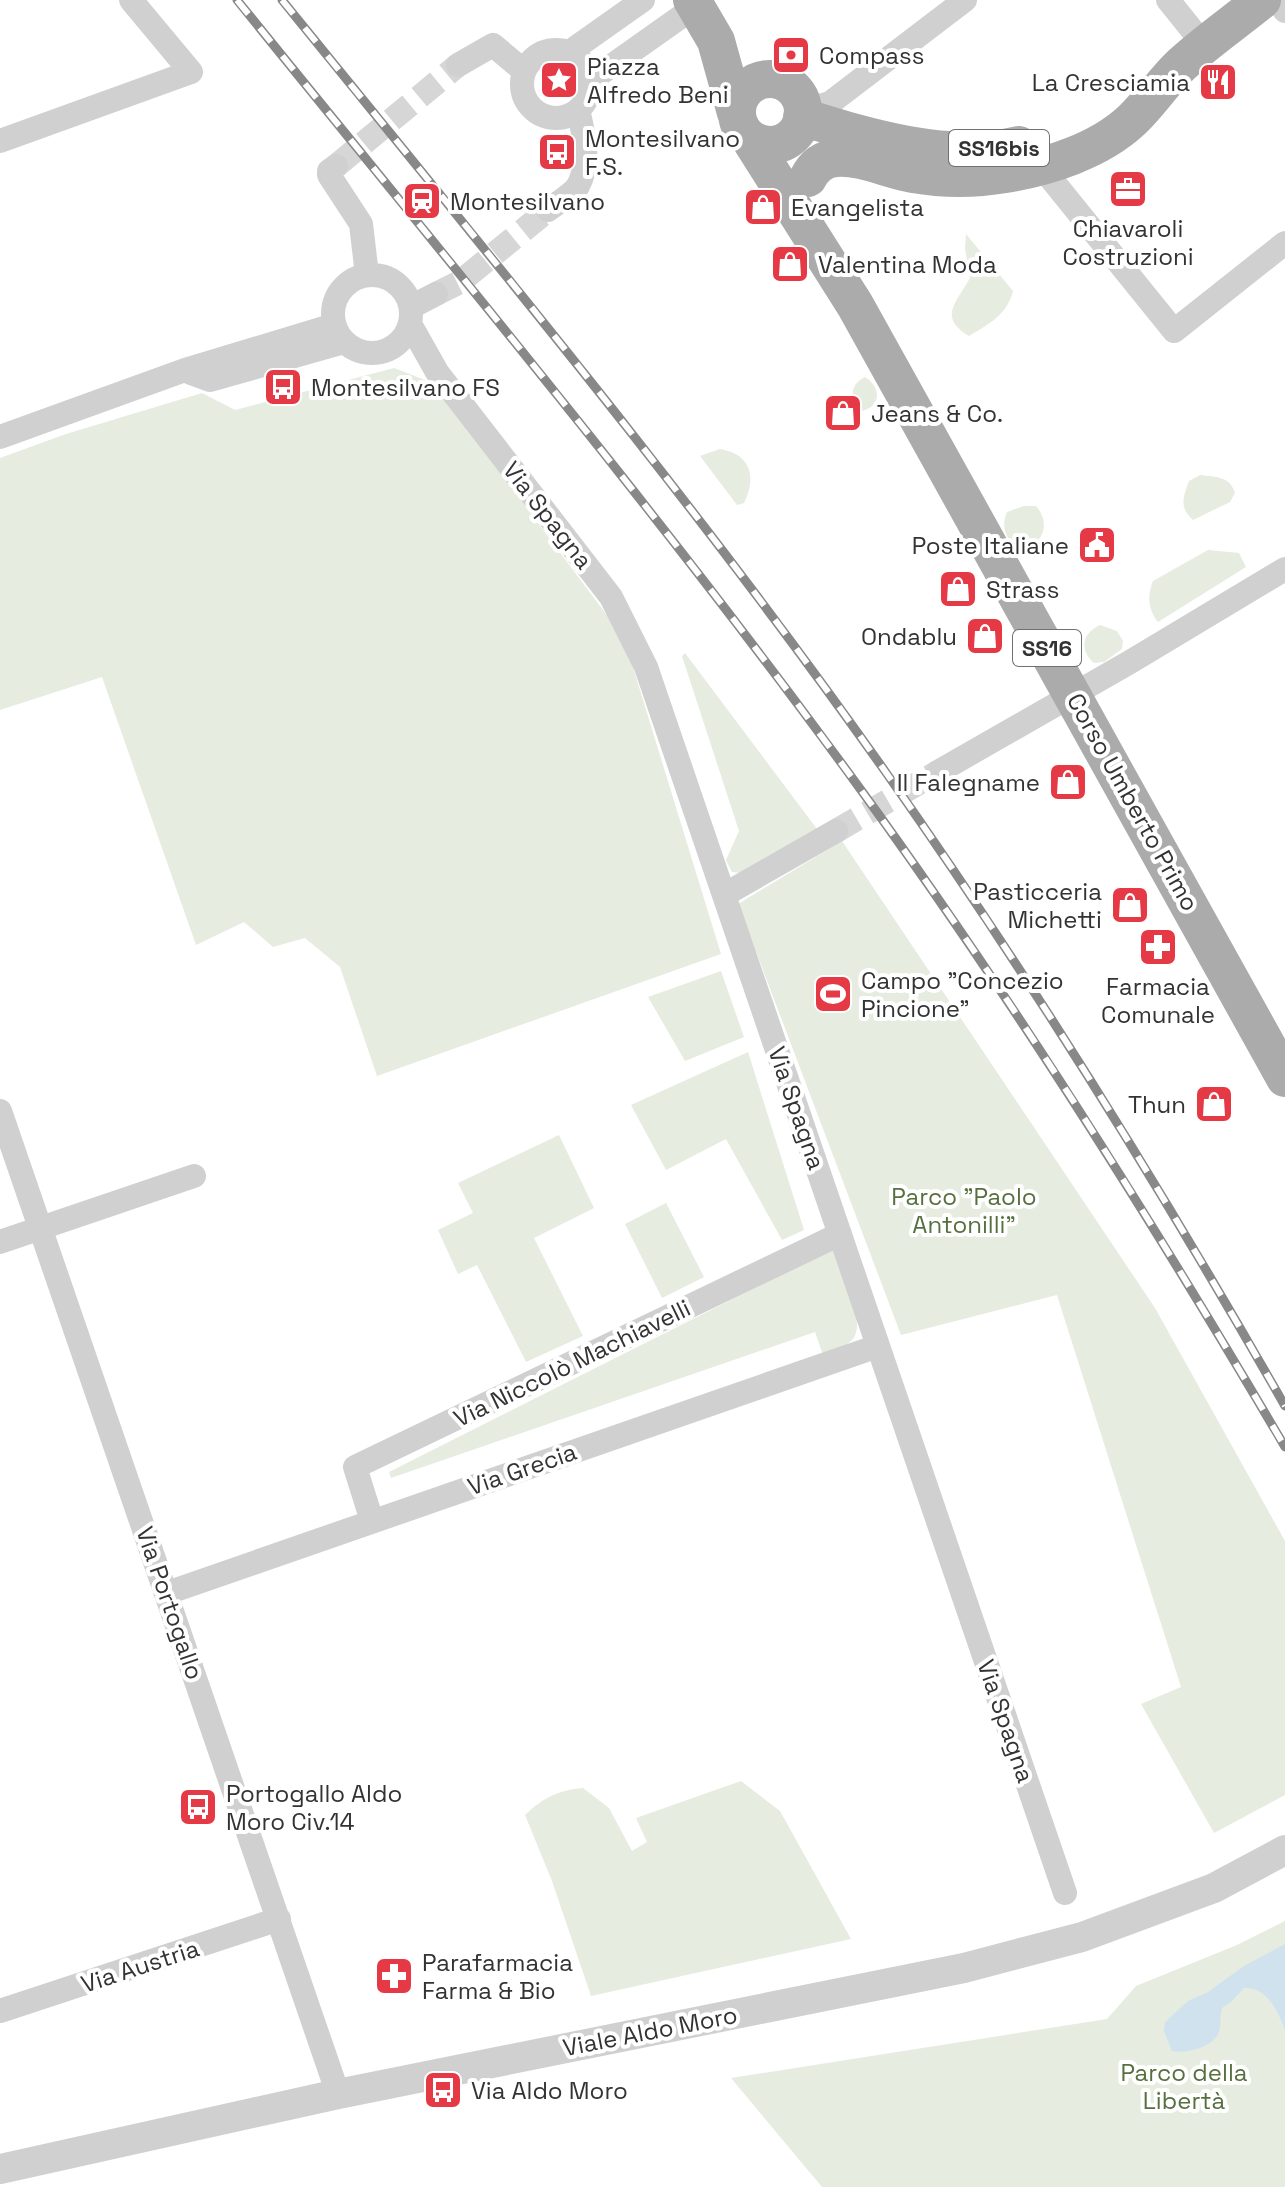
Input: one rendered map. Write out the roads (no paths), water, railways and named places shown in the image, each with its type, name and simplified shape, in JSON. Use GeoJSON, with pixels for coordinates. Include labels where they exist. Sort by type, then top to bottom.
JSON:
{"type":"FeatureCollection","features":[{"type":"Feature","properties":{"kind":"main road","name":"SS16bis"},"geometry":{"type":"LineString","coordinates":[[794,116],[916,146],[968,150],[1010,148],[1042,142],[1097,117],[1192,56],[1262,0]]}},
{"type":"Feature","properties":{"kind":"main road","name":"Corso Umberto Primo"},"geometry":{"type":"LineString","coordinates":[[694,3],[716,41],[743,126],[855,305],[1285,1078]]}},
{"type":"Feature","properties":{"kind":"main road","name":"Corso Umberto Primo"},"geometry":{"type":"LineString","coordinates":[[716,41],[794,116]]}},
{"type":"Feature","properties":{"kind":"main road","name":"SS16bis"},"geometry":{"type":"LineString","coordinates":[[808,178],[819,163],[833,158],[914,174],[956,177],[1002,174],[1075,155],[1132,121],[1192,56]]}},
{"type":"Feature","properties":{"kind":"main road"},"geometry":{"type":"LineString","coordinates":[[794,116],[778,144],[768,145],[743,126],[740,97],[750,85],[765,79],[794,116],[808,178],[810,237]]}},
{"type":"Feature","properties":{"kind":"main road","name":"SS16bis"},"geometry":{"type":"LineString","coordinates":[[794,116],[852,147],[869,163]]}},
{"type":"Feature","properties":{"kind":"street"},"geometry":{"type":"LineString","coordinates":[[0,141],[191,72],[131,0]]}},
{"type":"Feature","properties":{"kind":"street"},"geometry":{"type":"LineString","coordinates":[[568,53],[643,0]]}},
{"type":"Feature","properties":{"kind":"street"},"geometry":{"type":"LineString","coordinates":[[794,116],[830,103],[965,0]]}},
{"type":"Feature","properties":{"kind":"street"},"geometry":{"type":"LineString","coordinates":[[1168,0],[1192,56]]}},
{"type":"Feature","properties":{"kind":"street"},"geometry":{"type":"LineString","coordinates":[[1277,0],[1285,11]]}},
{"type":"Feature","properties":{"kind":"street"},"geometry":{"type":"LineString","coordinates":[[590,81],[694,3]]}},
{"type":"Feature","properties":{"kind":"street"},"geometry":{"type":"LineString","coordinates":[[458,65],[493,45],[524,71]]}},
{"type":"Feature","properties":{"kind":"street"},"geometry":{"type":"LineString","coordinates":[[557,50],[568,53],[583,63],[590,81],[587,99],[578,110],[559,119],[539,114],[531,108],[522,90],[524,71],[537,55],[557,50]]}},
{"type":"Feature","properties":{"kind":"street"},"geometry":{"type":"LineString","coordinates":[[548,210],[577,188],[581,177],[586,155],[578,110]]}},
{"type":"Feature","properties":{"kind":"street"},"geometry":{"type":"LineString","coordinates":[[336,166],[329,171],[329,175],[361,224],[367,275]]}},
{"type":"Feature","properties":{"kind":"street"},"geometry":{"type":"LineString","coordinates":[[1036,167],[1048,175],[1174,331],[1285,243]]}},
{"type":"Feature","properties":{"kind":"street"},"geometry":{"type":"LineString","coordinates":[[410,316],[400,286],[390,279],[367,275],[355,279],[338,295],[333,315],[339,333],[364,353],[375,353],[396,345],[410,316],[436,294]]}},
{"type":"Feature","properties":{"kind":"street","name":"Via Spagna"},"geometry":{"type":"LineString","coordinates":[[410,316],[437,372],[611,597],[646,667],[1065,1893]]}},
{"type":"Feature","properties":{"kind":"street"},"geometry":{"type":"LineString","coordinates":[[0,437],[185,370],[210,380],[339,333]]}},
{"type":"Feature","properties":{"kind":"street","name":"Via Spagna"},"geometry":{"type":"LineString","coordinates":[[396,345],[412,351],[437,372]]}},
{"type":"Feature","properties":{"kind":"street"},"geometry":{"type":"LineString","coordinates":[[938,772],[1285,569]]}},
{"type":"Feature","properties":{"kind":"street"},"geometry":{"type":"LineString","coordinates":[[724,895],[836,831]]}},
{"type":"Feature","properties":{"kind":"street","name":"Via Portogallo"},"geometry":{"type":"LineString","coordinates":[[0,1111],[338,2094]]}},
{"type":"Feature","properties":{"kind":"street"},"geometry":{"type":"LineString","coordinates":[[0,1242],[194,1176]]}},
{"type":"Feature","properties":{"kind":"street","name":"Via Niccolò Machiavelli"},"geometry":{"type":"LineString","coordinates":[[372,1521],[355,1467],[840,1234]]}},
{"type":"Feature","properties":{"kind":"street","name":"Via Grecia"},"geometry":{"type":"LineString","coordinates":[[167,1593],[878,1346]]}},
{"type":"Feature","properties":{"kind":"street","name":"Viale Aldo Moro"},"geometry":{"type":"LineString","coordinates":[[0,2169],[338,2094],[978,1964],[1082,1937],[1214,1888],[1285,1850]]}},
{"type":"Feature","properties":{"kind":"street","name":"Via Austria"},"geometry":{"type":"LineString","coordinates":[[0,2011],[279,1919]]}},
{"type":"Feature","properties":{"kind":"water"},"geometry":{"type":"Polygon","coordinates":[[[1285,1944],[1285,2030],[1275,2008],[1265,1996],[1252,1988],[1244,1988],[1222,2008],[1220,2028],[1213,2040],[1193,2050],[1172,2051],[1164,2031],[1165,2022],[1188,2001],[1285,1944]]]}},
{"type":"Feature","properties":{"kind":"tunnel"},"geometry":{"type":"LineString","coordinates":[[336,166],[458,65]]}},
{"type":"Feature","properties":{"kind":"tunnel"},"geometry":{"type":"LineString","coordinates":[[436,294],[460,282],[548,210]]}},
{"type":"Feature","properties":{"kind":"tunnel"},"geometry":{"type":"LineString","coordinates":[[836,831],[938,772]]}},
{"type":"Feature","properties":{"kind":"railway"},"geometry":{"type":"LineString","coordinates":[[237,0],[633,490],[861,790],[974,950],[1081,1114],[1185,1279],[1285,1447]]}},
{"type":"Feature","properties":{"kind":"railway"},"geometry":{"type":"LineString","coordinates":[[282,0],[667,478],[887,774],[1094,1085],[1285,1406]]}},
{"type":"Feature","properties":{"kind":"place","name":"Compass"},"geometry":{"type":"Point","coordinates":[791,55]}},
{"type":"Feature","properties":{"kind":"place","name":"Piazza Alfredo Beni"},"geometry":{"type":"Point","coordinates":[559,80]}},
{"type":"Feature","properties":{"kind":"place","name":"La Cresciamia"},"geometry":{"type":"Point","coordinates":[1218,82]}},
{"type":"Feature","properties":{"kind":"place","name":"Montesilvano F.S."},"geometry":{"type":"Point","coordinates":[557,152]}},
{"type":"Feature","properties":{"kind":"place","name":"Chiavaroli Costruzioni"},"geometry":{"type":"Point","coordinates":[1128,189]}},
{"type":"Feature","properties":{"kind":"place","name":"Montesilvano"},"geometry":{"type":"Point","coordinates":[422,201]}},
{"type":"Feature","properties":{"kind":"place","name":"Evangelista"},"geometry":{"type":"Point","coordinates":[763,207]}},
{"type":"Feature","properties":{"kind":"place","name":"Valentina Moda"},"geometry":{"type":"Point","coordinates":[790,264]}},
{"type":"Feature","properties":{"kind":"place","name":"Montesilvano FS"},"geometry":{"type":"Point","coordinates":[283,387]}},
{"type":"Feature","properties":{"kind":"place","name":"Jeans & Co."},"geometry":{"type":"Point","coordinates":[843,413]}},
{"type":"Feature","properties":{"kind":"place","name":"Poste Italiane"},"geometry":{"type":"Point","coordinates":[1097,545]}},
{"type":"Feature","properties":{"kind":"place","name":"Strass"},"geometry":{"type":"Point","coordinates":[958,589]}},
{"type":"Feature","properties":{"kind":"place","name":"Ondablu"},"geometry":{"type":"Point","coordinates":[985,636]}},
{"type":"Feature","properties":{"kind":"place","name":"Il Falegname"},"geometry":{"type":"Point","coordinates":[1068,782]}},
{"type":"Feature","properties":{"kind":"place","name":"Pasticceria Michetti"},"geometry":{"type":"Point","coordinates":[1130,905]}},
{"type":"Feature","properties":{"kind":"place","name":"Farmacia Comunale"},"geometry":{"type":"Point","coordinates":[1158,947]}},
{"type":"Feature","properties":{"kind":"place","name":"Campo \"Concezio Pincione\""},"geometry":{"type":"Point","coordinates":[833,994]}},
{"type":"Feature","properties":{"kind":"place","name":"Thun"},"geometry":{"type":"Point","coordinates":[1214,1104]}},
{"type":"Feature","properties":{"kind":"place","name":"Portogallo Aldo Moro Civ.14"},"geometry":{"type":"Point","coordinates":[198,1807]}},
{"type":"Feature","properties":{"kind":"place","name":"Parafarmacia Farma & Bio"},"geometry":{"type":"Point","coordinates":[394,1976]}},
{"type":"Feature","properties":{"kind":"place","name":"Via Aldo Moro"},"geometry":{"type":"Point","coordinates":[443,2090]}},
{"type":"Feature","properties":{"kind":"park label","name":"Parco \"Paolo Antonilli\""},"geometry":{"type":"Point","coordinates":[964,1210]}},
{"type":"Feature","properties":{"kind":"park label","name":"Parco della Libertà"},"geometry":{"type":"Point","coordinates":[1184,2086]}}]}
